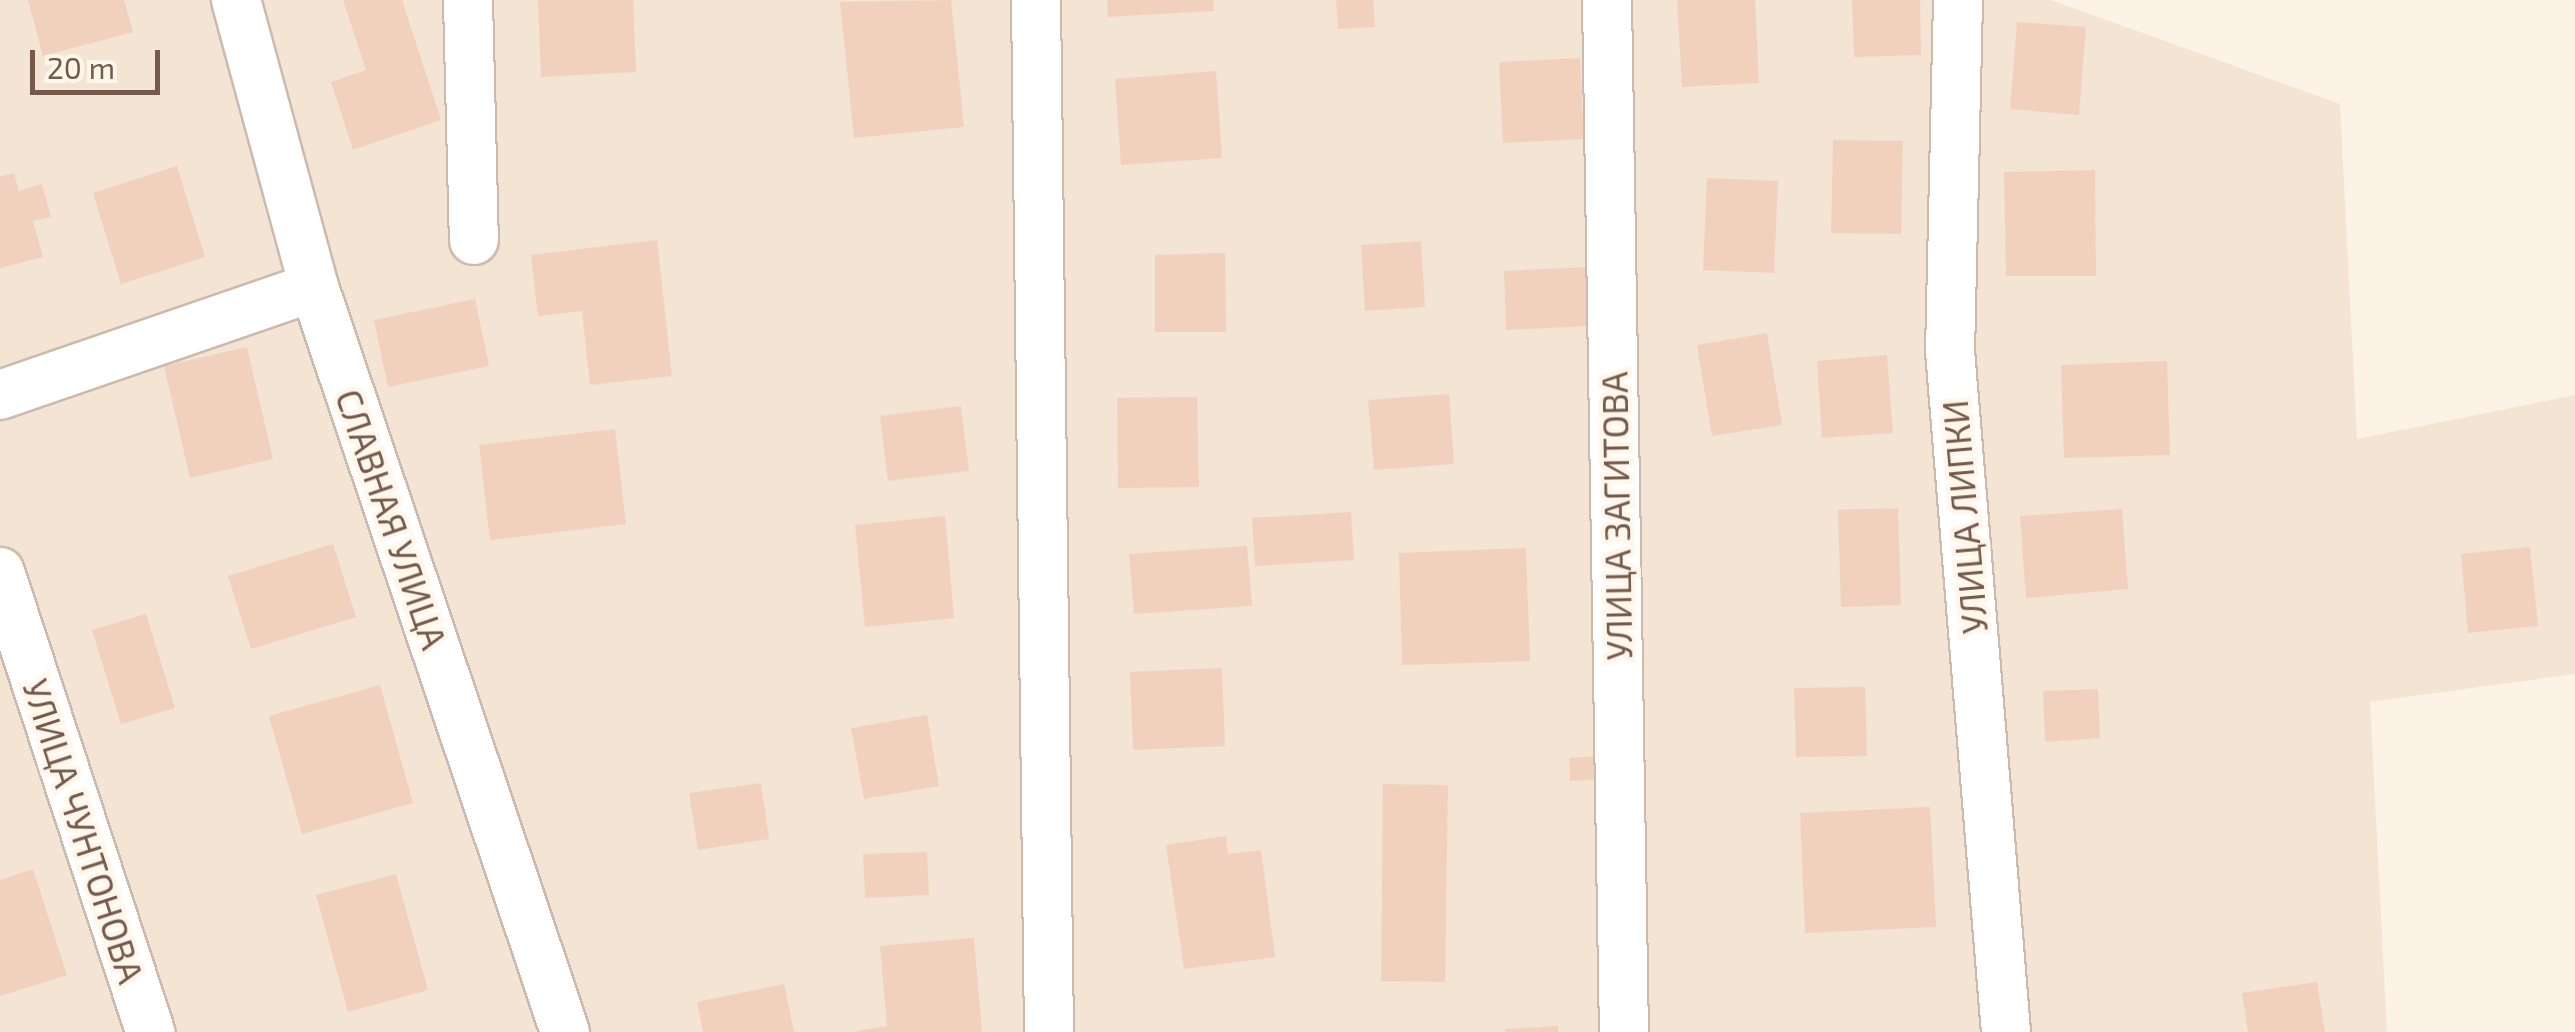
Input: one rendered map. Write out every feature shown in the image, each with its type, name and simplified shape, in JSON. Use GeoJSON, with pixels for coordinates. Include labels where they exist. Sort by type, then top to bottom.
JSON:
{"type":"FeatureCollection","features":[{"type":"Feature","properties":{"kind":"street","name":"СЛАВНАЯ УЛИЦА"},"geometry":{"type":"LineString","coordinates":[[236,0],[314,287],[565,1032]]}},
{"type":"Feature","properties":{"kind":"street"},"geometry":{"type":"LineString","coordinates":[[468,0],[474,240]]}},
{"type":"Feature","properties":{"kind":"street"},"geometry":{"type":"LineString","coordinates":[[1036,0],[1049,1032]]}},
{"type":"Feature","properties":{"kind":"street","name":"УЛИЦА ЗАГИТОВА"},"geometry":{"type":"LineString","coordinates":[[1607,0],[1624,1032]]}},
{"type":"Feature","properties":{"kind":"street","name":"УЛИЦА ЛИПКИ"},"geometry":{"type":"LineString","coordinates":[[1958,0],[1950,351],[2006,1032]]}},
{"type":"Feature","properties":{"kind":"street"},"geometry":{"type":"LineString","coordinates":[[0,395],[314,287]]}},
{"type":"Feature","properties":{"kind":"street","name":"УЛИЦА ЧУНТОНОВА"},"geometry":{"type":"LineString","coordinates":[[0,572],[150,1032]]}},
{"type":"Feature","properties":{"kind":"shaded area"},"geometry":{"type":"Polygon","coordinates":[[[0,0],[2051,0],[2340,104],[2357,439],[2575,395],[2575,674],[2370,702],[2387,1032],[0,1032],[0,0]]]}},
{"type":"Feature","properties":{"kind":"building"},"geometry":{"type":"Polygon","coordinates":[[[28,0],[124,0],[133,32],[43,56],[28,0]]]}},
{"type":"Feature","properties":{"kind":"building"},"geometry":{"type":"Polygon","coordinates":[[[343,0],[402,0],[441,120],[353,150],[331,82],[366,70],[343,0]]]}},
{"type":"Feature","properties":{"kind":"building"},"geometry":{"type":"Polygon","coordinates":[[[538,0],[633,0],[636,72],[541,77],[538,0]]]}},
{"type":"Feature","properties":{"kind":"building"},"geometry":{"type":"Polygon","coordinates":[[[951,0],[964,127],[854,138],[840,2],[951,0]]]}},
{"type":"Feature","properties":{"kind":"building"},"geometry":{"type":"Polygon","coordinates":[[[1107,0],[1213,0],[1214,11],[1108,17],[1107,0]]]}},
{"type":"Feature","properties":{"kind":"building"},"geometry":{"type":"Polygon","coordinates":[[[1336,0],[1373,0],[1375,27],[1338,29],[1336,0]]]}},
{"type":"Feature","properties":{"kind":"building"},"geometry":{"type":"Polygon","coordinates":[[[1677,0],[1755,0],[1759,83],[1682,87],[1677,0]]]}},
{"type":"Feature","properties":{"kind":"building"},"geometry":{"type":"Polygon","coordinates":[[[1852,0],[1920,0],[1921,55],[1854,57],[1852,0]]]}},
{"type":"Feature","properties":{"kind":"building"},"geometry":{"type":"Polygon","coordinates":[[[2017,22],[2086,27],[2079,115],[2010,109],[2017,22]]]}},
{"type":"Feature","properties":{"kind":"building"},"geometry":{"type":"Polygon","coordinates":[[[1580,58],[1584,139],[1503,143],[1499,62],[1580,58]]]}},
{"type":"Feature","properties":{"kind":"building"},"geometry":{"type":"Polygon","coordinates":[[[1216,71],[1222,158],[1121,165],[1115,79],[1216,71]]]}},
{"type":"Feature","properties":{"kind":"building"},"geometry":{"type":"Polygon","coordinates":[[[1833,140],[1903,141],[1901,234],[1831,233],[1833,140]]]}},
{"type":"Feature","properties":{"kind":"building"},"geometry":{"type":"Polygon","coordinates":[[[177,166],[205,257],[121,284],[93,193],[177,166]]]}},
{"type":"Feature","properties":{"kind":"building"},"geometry":{"type":"Polygon","coordinates":[[[2095,170],[2096,276],[2006,276],[2004,172],[2095,170]]]}},
{"type":"Feature","properties":{"kind":"building"},"geometry":{"type":"Polygon","coordinates":[[[14,173],[19,191],[42,184],[51,217],[33,221],[43,257],[0,268],[0,177],[14,173]]]}},
{"type":"Feature","properties":{"kind":"building"},"geometry":{"type":"Polygon","coordinates":[[[1707,178],[1778,181],[1774,273],[1703,270],[1707,178]]]}},
{"type":"Feature","properties":{"kind":"building"},"geometry":{"type":"Polygon","coordinates":[[[657,240],[672,376],[590,385],[582,311],[538,316],[531,255],[657,240]]]}},
{"type":"Feature","properties":{"kind":"building"},"geometry":{"type":"Polygon","coordinates":[[[1421,241],[1425,307],[1365,311],[1361,245],[1421,241]]]}},
{"type":"Feature","properties":{"kind":"building"},"geometry":{"type":"Polygon","coordinates":[[[1225,253],[1226,332],[1155,332],[1155,255],[1225,253]]]}},
{"type":"Feature","properties":{"kind":"building"},"geometry":{"type":"Polygon","coordinates":[[[1586,267],[1589,326],[1506,330],[1504,271],[1586,267]]]}},
{"type":"Feature","properties":{"kind":"building"},"geometry":{"type":"Polygon","coordinates":[[[475,299],[489,366],[388,387],[374,320],[475,299]]]}},
{"type":"Feature","properties":{"kind":"building"},"geometry":{"type":"Polygon","coordinates":[[[1767,333],[1782,425],[1712,436],[1697,345],[1767,333]]]}},
{"type":"Feature","properties":{"kind":"building"},"geometry":{"type":"Polygon","coordinates":[[[247,347],[273,459],[190,478],[164,366],[247,347]]]}},
{"type":"Feature","properties":{"kind":"building"},"geometry":{"type":"Polygon","coordinates":[[[1887,355],[1893,433],[1822,438],[1817,361],[1887,355]]]}},
{"type":"Feature","properties":{"kind":"building"},"geometry":{"type":"Polygon","coordinates":[[[2167,361],[2170,455],[2064,458],[2061,365],[2167,361]]]}},
{"type":"Feature","properties":{"kind":"building"},"geometry":{"type":"Polygon","coordinates":[[[1449,394],[1454,464],[1374,470],[1368,400],[1449,394]]]}},
{"type":"Feature","properties":{"kind":"building"},"geometry":{"type":"Polygon","coordinates":[[[1197,397],[1199,487],[1118,488],[1117,398],[1197,397]]]}},
{"type":"Feature","properties":{"kind":"building"},"geometry":{"type":"Polygon","coordinates":[[[961,406],[969,471],[888,481],[880,416],[961,406]]]}},
{"type":"Feature","properties":{"kind":"building"},"geometry":{"type":"Polygon","coordinates":[[[615,429],[626,524],[490,540],[479,445],[615,429]]]}},
{"type":"Feature","properties":{"kind":"building"},"geometry":{"type":"Polygon","coordinates":[[[1898,508],[1901,605],[1841,607],[1838,510],[1898,508]]]}},
{"type":"Feature","properties":{"kind":"building"},"geometry":{"type":"Polygon","coordinates":[[[2122,509],[2128,589],[2026,598],[2020,516],[2122,509]]]}},
{"type":"Feature","properties":{"kind":"building"},"geometry":{"type":"Polygon","coordinates":[[[1351,512],[1354,560],[1255,566],[1252,518],[1351,512]]]}},
{"type":"Feature","properties":{"kind":"building"},"geometry":{"type":"Polygon","coordinates":[[[945,516],[954,618],[865,627],[855,525],[945,516]]]}},
{"type":"Feature","properties":{"kind":"building"},"geometry":{"type":"Polygon","coordinates":[[[333,544],[356,617],[251,649],[228,576],[333,544]]]}},
{"type":"Feature","properties":{"kind":"building"},"geometry":{"type":"Polygon","coordinates":[[[1247,546],[1252,606],[1134,614],[1129,554],[1247,546]]]}},
{"type":"Feature","properties":{"kind":"building"},"geometry":{"type":"Polygon","coordinates":[[[2530,547],[2538,626],[2468,633],[2461,554],[2530,547]]]}},
{"type":"Feature","properties":{"kind":"building"},"geometry":{"type":"Polygon","coordinates":[[[1526,548],[1530,661],[1402,665],[1399,553],[1526,548]]]}},
{"type":"Feature","properties":{"kind":"building"},"geometry":{"type":"Polygon","coordinates":[[[146,614],[175,708],[121,724],[92,630],[146,614]]]}},
{"type":"Feature","properties":{"kind":"building"},"geometry":{"type":"Polygon","coordinates":[[[1222,668],[1225,746],[1133,750],[1130,672],[1222,668]]]}},
{"type":"Feature","properties":{"kind":"building"},"geometry":{"type":"Polygon","coordinates":[[[380,685],[413,803],[302,834],[269,716],[380,685]]]}},
{"type":"Feature","properties":{"kind":"building"},"geometry":{"type":"Polygon","coordinates":[[[1865,687],[1867,756],[1796,757],[1794,688],[1865,687]]]}},
{"type":"Feature","properties":{"kind":"building"},"geometry":{"type":"Polygon","coordinates":[[[2098,689],[2100,738],[2045,742],[2043,691],[2098,689]]]}},
{"type":"Feature","properties":{"kind":"building"},"geometry":{"type":"Polygon","coordinates":[[[927,715],[939,786],[864,799],[851,728],[927,715]]]}},
{"type":"Feature","properties":{"kind":"building"},"geometry":{"type":"Polygon","coordinates":[[[1603,756],[1605,779],[1570,781],[1569,758],[1603,756]]]}},
{"type":"Feature","properties":{"kind":"building"},"geometry":{"type":"Polygon","coordinates":[[[761,783],[769,839],[698,850],[689,793],[761,783]]]}},
{"type":"Feature","properties":{"kind":"building"},"geometry":{"type":"Polygon","coordinates":[[[1383,784],[1448,785],[1445,982],[1381,981],[1383,784]]]}},
{"type":"Feature","properties":{"kind":"building"},"geometry":{"type":"Polygon","coordinates":[[[1930,807],[1936,927],[1805,933],[1800,813],[1930,807]]]}},
{"type":"Feature","properties":{"kind":"building"},"geometry":{"type":"Polygon","coordinates":[[[1226,836],[1228,854],[1261,850],[1275,957],[1184,969],[1166,845],[1226,836]]]}},
{"type":"Feature","properties":{"kind":"building"},"geometry":{"type":"Polygon","coordinates":[[[927,852],[929,895],[865,898],[863,854],[927,852]]]}},
{"type":"Feature","properties":{"kind":"building"},"geometry":{"type":"Polygon","coordinates":[[[33,869],[67,975],[0,996],[0,880],[33,869]]]}},
{"type":"Feature","properties":{"kind":"building"},"geometry":{"type":"Polygon","coordinates":[[[396,874],[428,990],[348,1012],[316,895],[396,874]]]}},
{"type":"Feature","properties":{"kind":"building"},"geometry":{"type":"Polygon","coordinates":[[[974,938],[982,1032],[851,1032],[887,1026],[880,946],[974,938]]]}},
{"type":"Feature","properties":{"kind":"building"},"geometry":{"type":"Polygon","coordinates":[[[2317,982],[2325,1032],[2248,1032],[2242,993],[2317,982]]]}},
{"type":"Feature","properties":{"kind":"building"},"geometry":{"type":"Polygon","coordinates":[[[784,984],[794,1032],[703,1032],[697,1002],[784,984]]]}},
{"type":"Feature","properties":{"kind":"building"},"geometry":{"type":"Polygon","coordinates":[[[1558,1026],[1558,1032],[1505,1032],[1505,1029],[1558,1026]]]}}]}
